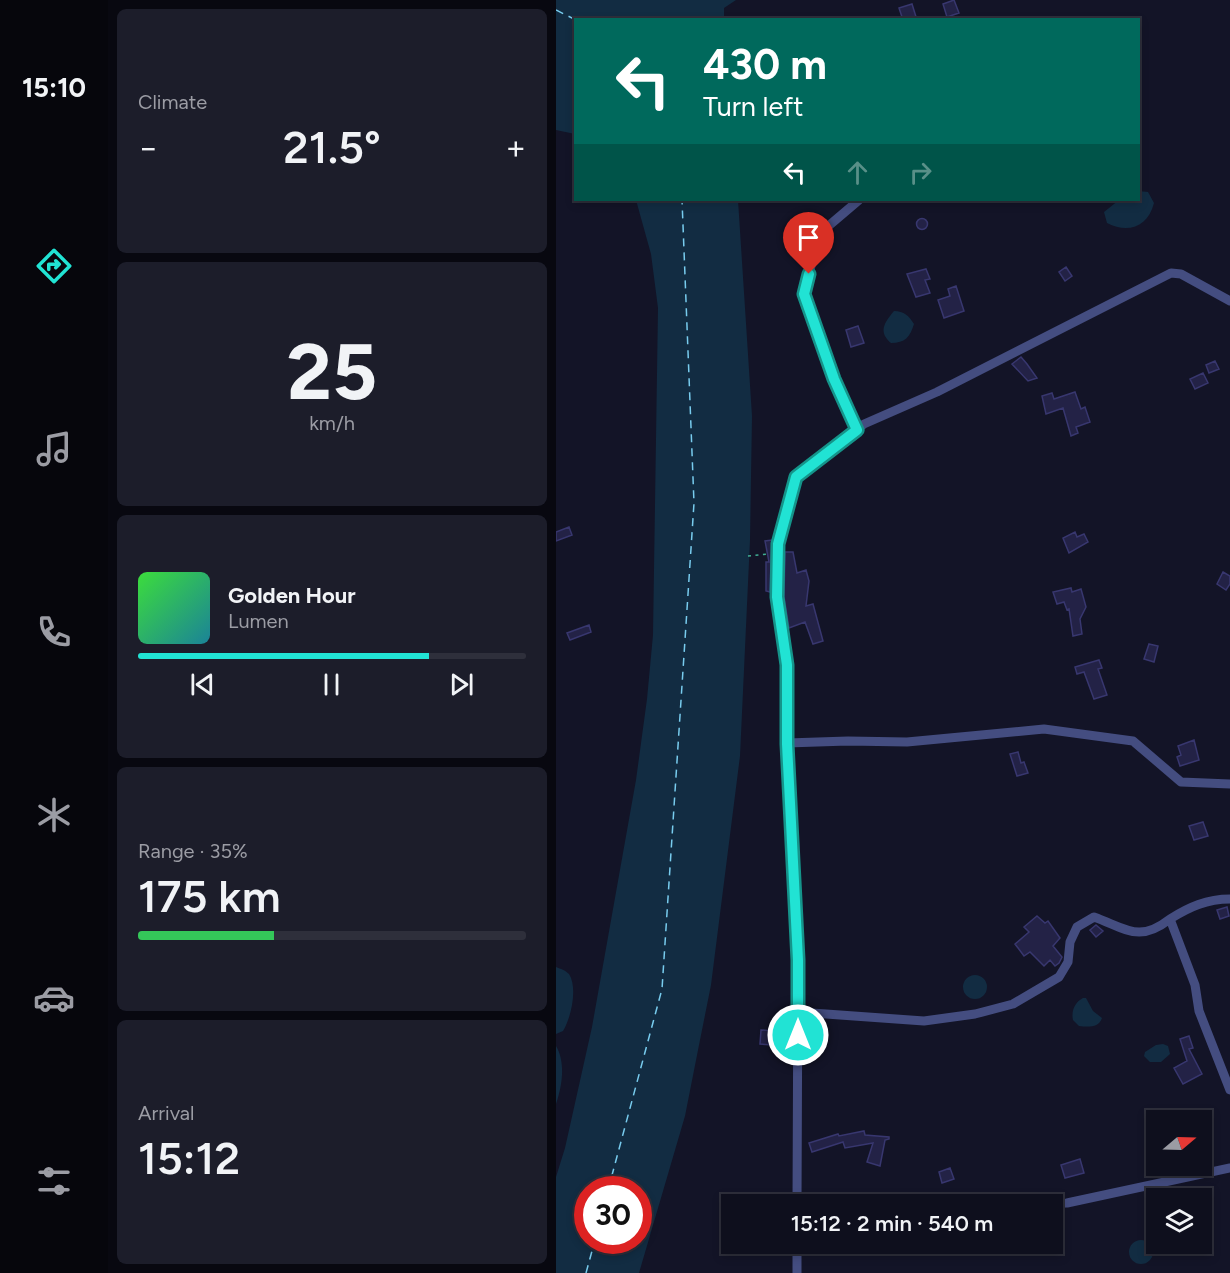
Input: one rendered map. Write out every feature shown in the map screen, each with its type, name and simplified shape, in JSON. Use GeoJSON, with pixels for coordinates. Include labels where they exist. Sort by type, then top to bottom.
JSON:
{"type":"FeatureCollection","features":[{"type":"Feature","properties":{"kind":"street"},"geometry":{"type":"LineString","coordinates":[[857,430],[834,379],[804,294],[819,234],[858,201]]}},
{"type":"Feature","properties":{"kind":"street"},"geometry":{"type":"LineString","coordinates":[[797,1194],[797,948],[787,744],[787,665],[777,597],[780,532],[796,477],[864,424],[937,392],[1171,273],[1181,274],[1230,301]]}},
{"type":"Feature","properties":{"kind":"street"},"geometry":{"type":"LineString","coordinates":[[787,744],[848,741],[907,742],[1044,729],[1133,741],[1181,782],[1230,784]]}},
{"type":"Feature","properties":{"kind":"street"},"geometry":{"type":"LineString","coordinates":[[798,1012],[924,1021],[975,1014],[1013,1004],[1058,977],[1068,962],[1070,942],[1077,927],[1094,917],[1127,932],[1149,932],[1187,909],[1212,899],[1230,898]]}},
{"type":"Feature","properties":{"kind":"street"},"geometry":{"type":"LineString","coordinates":[[1170,919],[1195,985],[1200,1011],[1230,1090]]}},
{"type":"Feature","properties":{"kind":"street"},"geometry":{"type":"LineString","coordinates":[[1063,1203],[1230,1168]]}},
{"type":"Feature","properties":{"kind":"street"},"geometry":{"type":"LineString","coordinates":[[797,1254],[797,1273]]}},
{"type":"Feature","properties":{"kind":"path"},"geometry":{"type":"LineString","coordinates":[[748,556],[778,553]]}},
{"type":"Feature","properties":{"kind":"water"},"geometry":{"type":"Polygon","coordinates":[[[556,0],[736,0],[724,8],[724,18],[574,18],[574,134],[556,130],[556,0]]]}},
{"type":"Feature","properties":{"kind":"water"},"geometry":{"type":"Polygon","coordinates":[[[1140,191],[1148,192],[1154,203],[1147,218],[1130,228],[1107,223],[1104,212],[1118,201],[1140,201],[1140,191]]]}},
{"type":"Feature","properties":{"kind":"water"},"geometry":{"type":"Polygon","coordinates":[[[636,201],[738,201],[752,416],[750,540],[740,756],[711,985],[685,1116],[652,1229],[652,1176],[574,1176],[574,1254],[645,1254],[639,1273],[556,1273],[556,1177],[565,1148],[592,1027],[636,780],[653,635],[658,308],[651,254],[636,201]]]}},
{"type":"Feature","properties":{"kind":"water"},"geometry":{"type":"Polygon","coordinates":[[[894,311],[906,314],[914,324],[906,338],[900,342],[891,343],[885,335],[884,327],[894,311]]]}},
{"type":"Feature","properties":{"kind":"water"},"geometry":{"type":"Polygon","coordinates":[[[556,967],[569,974],[572,980],[573,995],[566,1025],[563,1031],[556,1034],[556,967]]]}},
{"type":"Feature","properties":{"kind":"water"},"geometry":{"type":"Polygon","coordinates":[[[975,975],[984,978],[987,987],[984,996],[975,999],[966,996],[963,987],[966,978],[975,975]]]}},
{"type":"Feature","properties":{"kind":"water"},"geometry":{"type":"Polygon","coordinates":[[[1086,998],[1093,1011],[1102,1018],[1098,1024],[1089,1027],[1079,1026],[1073,1020],[1074,1007],[1086,998]]]}},
{"type":"Feature","properties":{"kind":"water"},"geometry":{"type":"Polygon","coordinates":[[[1156,1045],[1168,1046],[1170,1054],[1161,1062],[1150,1062],[1144,1056],[1145,1052],[1156,1045]]]}},
{"type":"Feature","properties":{"kind":"water"},"geometry":{"type":"Polygon","coordinates":[[[556,1046],[561,1060],[562,1075],[556,1104],[556,1046]]]}},
{"type":"Feature","properties":{"kind":"water"},"geometry":{"type":"Polygon","coordinates":[[[1137,1241],[1145,1241],[1146,1254],[1152,1254],[1152,1256],[1145,1263],[1137,1263],[1130,1256],[1130,1248],[1137,1241]]]}},
{"type":"Feature","properties":{"kind":"building"},"geometry":{"type":"Polygon","coordinates":[[[954,0],[959,13],[947,17],[943,4],[954,0]]]}},
{"type":"Feature","properties":{"kind":"building"},"geometry":{"type":"Polygon","coordinates":[[[912,4],[916,18],[902,18],[899,8],[912,4]]]}},
{"type":"Feature","properties":{"kind":"building"},"geometry":{"type":"Polygon","coordinates":[[[922,219],[926,220],[926,228],[922,229],[918,228],[917,224],[918,220],[922,219]]]}},
{"type":"Feature","properties":{"kind":"building"},"geometry":{"type":"Polygon","coordinates":[[[1066,267],[1072,276],[1065,281],[1059,272],[1066,267]]]}},
{"type":"Feature","properties":{"kind":"building"},"geometry":{"type":"Polygon","coordinates":[[[926,269],[930,279],[925,280],[930,293],[916,297],[907,274],[926,269]]]}},
{"type":"Feature","properties":{"kind":"building"},"geometry":{"type":"Polygon","coordinates":[[[956,286],[964,311],[944,318],[938,300],[950,296],[948,289],[956,286]]]}},
{"type":"Feature","properties":{"kind":"building"},"geometry":{"type":"Polygon","coordinates":[[[858,326],[864,343],[851,347],[846,330],[858,326]]]}},
{"type":"Feature","properties":{"kind":"building"},"geometry":{"type":"Polygon","coordinates":[[[1021,357],[1037,378],[1028,381],[1012,364],[1021,357]]]}},
{"type":"Feature","properties":{"kind":"building"},"geometry":{"type":"Polygon","coordinates":[[[1215,361],[1219,369],[1209,373],[1206,365],[1215,361]]]}},
{"type":"Feature","properties":{"kind":"building"},"geometry":{"type":"Polygon","coordinates":[[[1203,373],[1208,383],[1195,389],[1190,379],[1203,373]]]}},
{"type":"Feature","properties":{"kind":"building"},"geometry":{"type":"Polygon","coordinates":[[[1075,392],[1081,409],[1085,407],[1090,422],[1076,427],[1078,433],[1071,436],[1063,408],[1046,414],[1042,396],[1052,393],[1054,399],[1075,392]]]}},
{"type":"Feature","properties":{"kind":"building"},"geometry":{"type":"Polygon","coordinates":[[[569,527],[572,535],[556,541],[556,532],[569,527]]]}},
{"type":"Feature","properties":{"kind":"building"},"geometry":{"type":"Polygon","coordinates":[[[1075,532],[1077,537],[1084,534],[1088,542],[1069,553],[1063,538],[1075,532]]]}},
{"type":"Feature","properties":{"kind":"building"},"geometry":{"type":"Polygon","coordinates":[[[772,540],[770,592],[766,591],[766,562],[769,562],[765,541],[772,540]]]}},
{"type":"Feature","properties":{"kind":"building"},"geometry":{"type":"Polygon","coordinates":[[[785,552],[793,552],[797,573],[806,570],[809,581],[806,606],[813,604],[823,641],[813,644],[805,622],[789,628],[784,597],[785,552]]]}},
{"type":"Feature","properties":{"kind":"building"},"geometry":{"type":"Polygon","coordinates":[[[1223,572],[1230,576],[1230,584],[1226,590],[1217,584],[1223,572]]]}},
{"type":"Feature","properties":{"kind":"building"},"geometry":{"type":"Polygon","coordinates":[[[1071,588],[1072,592],[1081,589],[1086,607],[1080,619],[1082,634],[1073,636],[1069,609],[1067,610],[1064,602],[1057,604],[1053,592],[1071,588]]]}},
{"type":"Feature","properties":{"kind":"building"},"geometry":{"type":"Polygon","coordinates":[[[589,625],[591,632],[570,640],[567,633],[589,625]]]}},
{"type":"Feature","properties":{"kind":"building"},"geometry":{"type":"Polygon","coordinates":[[[1149,644],[1158,646],[1154,662],[1144,659],[1149,644]]]}},
{"type":"Feature","properties":{"kind":"building"},"geometry":{"type":"Polygon","coordinates":[[[1099,660],[1102,668],[1098,669],[1107,695],[1094,699],[1084,672],[1077,674],[1075,667],[1099,660]]]}},
{"type":"Feature","properties":{"kind":"building"},"geometry":{"type":"Polygon","coordinates":[[[1194,740],[1199,760],[1180,766],[1177,757],[1181,755],[1178,746],[1194,740]]]}},
{"type":"Feature","properties":{"kind":"building"},"geometry":{"type":"Polygon","coordinates":[[[1018,752],[1021,763],[1024,762],[1028,773],[1017,776],[1010,754],[1018,752]]]}},
{"type":"Feature","properties":{"kind":"building"},"geometry":{"type":"Polygon","coordinates":[[[1203,822],[1208,836],[1194,840],[1189,826],[1203,822]]]}},
{"type":"Feature","properties":{"kind":"building"},"geometry":{"type":"Polygon","coordinates":[[[1227,907],[1229,916],[1220,919],[1217,910],[1227,907]]]}},
{"type":"Feature","properties":{"kind":"building"},"geometry":{"type":"Polygon","coordinates":[[[1037,916],[1045,923],[1048,921],[1060,938],[1053,946],[1062,957],[1055,966],[1050,960],[1044,966],[1030,952],[1024,956],[1015,944],[1029,932],[1024,927],[1037,916]]]}},
{"type":"Feature","properties":{"kind":"building"},"geometry":{"type":"Polygon","coordinates":[[[1096,925],[1103,931],[1096,937],[1090,930],[1096,925]]]}},
{"type":"Feature","properties":{"kind":"building"},"geometry":{"type":"Polygon","coordinates":[[[761,1030],[786,1032],[785,1046],[760,1044],[761,1030]]]}},
{"type":"Feature","properties":{"kind":"building"},"geometry":{"type":"Polygon","coordinates":[[[1189,1036],[1193,1048],[1189,1049],[1202,1074],[1183,1084],[1174,1068],[1187,1061],[1180,1039],[1189,1036]]]}},
{"type":"Feature","properties":{"kind":"building"},"geometry":{"type":"Polygon","coordinates":[[[864,1131],[865,1135],[889,1137],[885,1140],[880,1166],[867,1162],[873,1143],[845,1148],[843,1142],[812,1152],[809,1143],[838,1134],[839,1136],[864,1131]]]}},
{"type":"Feature","properties":{"kind":"building"},"geometry":{"type":"Polygon","coordinates":[[[1080,1159],[1084,1173],[1065,1178],[1061,1165],[1080,1159]]]}},
{"type":"Feature","properties":{"kind":"building"},"geometry":{"type":"Polygon","coordinates":[[[950,1168],[954,1179],[942,1183],[939,1172],[950,1168]]]}},
{"type":"Feature","properties":{"kind":"ferry route"},"geometry":{"type":"LineString","coordinates":[[556,10],[574,19]]}},
{"type":"Feature","properties":{"kind":"ferry route"},"geometry":{"type":"LineString","coordinates":[[612,1176],[662,989],[694,503],[682,201]]}},
{"type":"Feature","properties":{"kind":"ferry route"},"geometry":{"type":"LineString","coordinates":[[586,1273],[591,1254]]}},
{"type":"Feature","properties":{"kind":"route"},"geometry":{"type":"LineString","coordinates":[[798,1035],[798,960],[787,744],[787,665],[777,597],[778,544],[796,477],[857,430],[834,379],[804,294],[809,274]]}}]}
